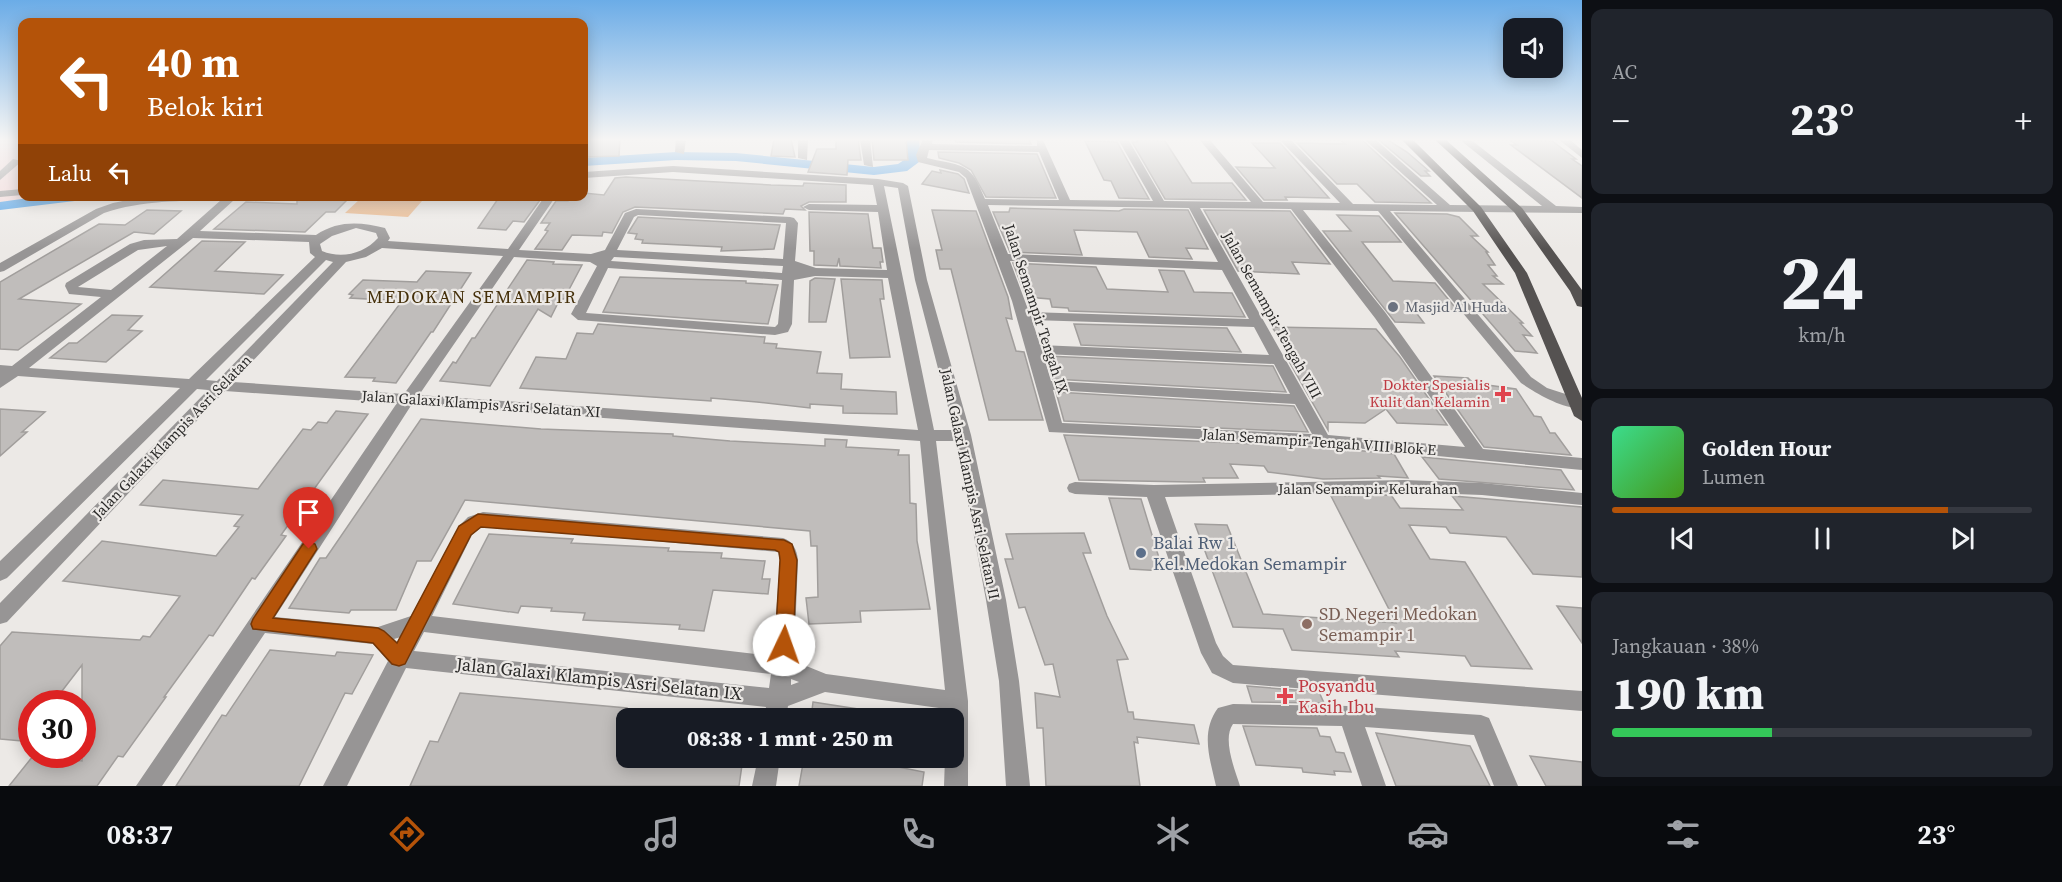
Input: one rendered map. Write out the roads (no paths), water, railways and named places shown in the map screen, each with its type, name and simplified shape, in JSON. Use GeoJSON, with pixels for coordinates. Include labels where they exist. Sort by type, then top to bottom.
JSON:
{"type":"FeatureCollection","features":[{"type":"Feature","properties":{"kind":"main road"},"geometry":{"type":"LineString","coordinates":[[1443,176],[1477,209],[1521,273],[1579,409]]}},
{"type":"Feature","properties":{"kind":"main road"},"geometry":{"type":"LineString","coordinates":[[1480,176],[1518,210],[1576,291],[1582,303]]}},
{"type":"Feature","properties":{"kind":"street"},"geometry":{"type":"LineString","coordinates":[[778,176],[878,182],[927,436],[957,701],[956,786]]}},
{"type":"Feature","properties":{"kind":"street","name":"Jalan Semampir Tengah IX"},"geometry":{"type":"LineString","coordinates":[[970,176],[1003,257],[1045,385],[1055,428]]}},
{"type":"Feature","properties":{"kind":"street"},"geometry":{"type":"LineString","coordinates":[[1054,176],[1066,203]]}},
{"type":"Feature","properties":{"kind":"street"},"geometry":{"type":"LineString","coordinates":[[1144,176],[1161,205]]}},
{"type":"Feature","properties":{"kind":"street"},"geometry":{"type":"LineString","coordinates":[[1235,176],[1260,206]]}},
{"type":"Feature","properties":{"kind":"street"},"geometry":{"type":"LineString","coordinates":[[1320,176],[1350,207]]}},
{"type":"Feature","properties":{"kind":"street"},"geometry":{"type":"LineString","coordinates":[[1410,176],[1448,209]]}},
{"type":"Feature","properties":{"kind":"street"},"geometry":{"type":"LineString","coordinates":[[1510,176],[1554,210]]}},
{"type":"Feature","properties":{"kind":"street","name":"Jalan Galaxi Klampis Asri Selatan II"},"geometry":{"type":"LineString","coordinates":[[878,182],[903,186],[921,280],[963,435],[996,600],[1007,669],[1018,786]]}},
{"type":"Feature","properties":{"kind":"street"},"geometry":{"type":"LineString","coordinates":[[0,194],[18,192]]}},
{"type":"Feature","properties":{"kind":"street"},"geometry":{"type":"LineString","coordinates":[[0,268],[100,211],[117,204],[137,201]]}},
{"type":"Feature","properties":{"kind":"street"},"geometry":{"type":"LineString","coordinates":[[0,383],[8,371],[114,294],[185,238],[227,201]]}},
{"type":"Feature","properties":{"kind":"street"},"geometry":{"type":"LineString","coordinates":[[148,786],[260,624],[408,399],[548,201]]}},
{"type":"Feature","properties":{"kind":"street"},"geometry":{"type":"LineString","coordinates":[[982,202],[1581,211]]}},
{"type":"Feature","properties":{"kind":"street","name":"Jalan Semampir Tengah VIII"},"geometry":{"type":"LineString","coordinates":[[1192,205],[1323,440]]}},
{"type":"Feature","properties":{"kind":"street"},"geometry":{"type":"LineString","coordinates":[[809,207],[884,209]]}},
{"type":"Feature","properties":{"kind":"street"},"geometry":{"type":"LineString","coordinates":[[1295,207],[1380,315],[1477,453]]}},
{"type":"Feature","properties":{"kind":"street"},"geometry":{"type":"LineString","coordinates":[[1382,208],[1526,380],[1542,391],[1579,409]]}},
{"type":"Feature","properties":{"kind":"street"},"geometry":{"type":"LineString","coordinates":[[632,213],[784,218],[792,223],[785,324],[783,329],[774,331],[583,317],[578,314],[579,310],[601,258],[632,213]]}},
{"type":"Feature","properties":{"kind":"street"},"geometry":{"type":"LineString","coordinates":[[114,294],[74,291],[71,286],[134,247],[185,238],[318,239],[335,230],[366,225],[381,230],[384,234],[380,244]]}},
{"type":"Feature","properties":{"kind":"street"},"geometry":{"type":"LineString","coordinates":[[318,239],[314,249],[322,256],[344,258],[365,253],[380,244],[511,254],[788,263],[815,272]]}},
{"type":"Feature","properties":{"kind":"street","name":"Jalan Galaxi Klampis Asri Selatan"},"geometry":{"type":"LineString","coordinates":[[0,573],[322,256]]}},
{"type":"Feature","properties":{"kind":"street"},"geometry":{"type":"LineString","coordinates":[[1003,257],[1226,266]]}},
{"type":"Feature","properties":{"kind":"street","name":"Jalan Galaxi Klampis Asri Selatan"},"geometry":{"type":"LineString","coordinates":[[0,616],[344,258]]}},
{"type":"Feature","properties":{"kind":"street"},"geometry":{"type":"LineString","coordinates":[[601,258],[788,277],[815,272],[894,274]]}},
{"type":"Feature","properties":{"kind":"street"},"geometry":{"type":"LineString","coordinates":[[1022,316],[1258,323]]}},
{"type":"Feature","properties":{"kind":"street"},"geometry":{"type":"LineString","coordinates":[[1033,349],[1279,360]]}},
{"type":"Feature","properties":{"kind":"street","name":"Jalan Galaxi Klampis Asri Selatan XI"},"geometry":{"type":"LineString","coordinates":[[8,371],[927,436],[963,435]]}},
{"type":"Feature","properties":{"kind":"street"},"geometry":{"type":"LineString","coordinates":[[1045,385],[1300,399]]}},
{"type":"Feature","properties":{"kind":"street","name":"Jalan Semampir Tengah VIII Blok E"},"geometry":{"type":"LineString","coordinates":[[1055,428],[1323,440],[1582,464]]}},
{"type":"Feature","properties":{"kind":"street","name":"Jalan Semampir Kelurahan"},"geometry":{"type":"LineString","coordinates":[[1075,488],[1154,491],[1404,486],[1482,489],[1582,499]]}},
{"type":"Feature","properties":{"kind":"street"},"geometry":{"type":"LineString","coordinates":[[1154,491],[1206,643],[1216,664],[1222,670],[1233,674],[1582,701]]}},
{"type":"Feature","properties":{"kind":"street"},"geometry":{"type":"LineString","coordinates":[[335,786],[465,531],[478,520],[778,544],[786,549],[789,560],[783,666],[777,708]]}},
{"type":"Feature","properties":{"kind":"street","name":"Jalan Galaxi Klampis Asri Selatan IX"},"geometry":{"type":"LineString","coordinates":[[260,624],[378,636],[417,623],[783,666],[825,683],[957,701]]}},
{"type":"Feature","properties":{"kind":"street"},"geometry":{"type":"LineString","coordinates":[[378,636],[399,658]]}},
{"type":"Feature","properties":{"kind":"street","name":"Jalan Galaxi Klampis Asri Selatan IX"},"geometry":{"type":"LineString","coordinates":[[399,658],[770,708]]}},
{"type":"Feature","properties":{"kind":"street","name":"Jalan Galaxi Klampis Asri Selatan IX"},"geometry":{"type":"LineString","coordinates":[[779,708],[825,683]]}},
{"type":"Feature","properties":{"kind":"street"},"geometry":{"type":"LineString","coordinates":[[1228,786],[1218,726],[1226,715],[1350,716],[1480,725],[1506,786]]}},
{"type":"Feature","properties":{"kind":"street"},"geometry":{"type":"LineString","coordinates":[[1350,716],[1374,786]]}},
{"type":"Feature","properties":{"kind":"street"},"geometry":{"type":"LineString","coordinates":[[764,786],[767,768]]}},
{"type":"Feature","properties":{"kind":"waterway"},"geometry":{"type":"LineString","coordinates":[[0,206],[42,201]]}},
{"type":"Feature","properties":{"kind":"place","name":"Masjid Al Huda"},"geometry":{"type":"Point","coordinates":[1393,307]}},
{"type":"Feature","properties":{"kind":"place","name":"Dokter Spesialis Kulit dan Kelamin"},"geometry":{"type":"Point","coordinates":[1503,394]}},
{"type":"Feature","properties":{"kind":"place","name":"Balai Rw 1 Kel.Medokan Semampir"},"geometry":{"type":"Point","coordinates":[1141,553]}},
{"type":"Feature","properties":{"kind":"place","name":"SD Negeri Medokan Semampir 1"},"geometry":{"type":"Point","coordinates":[1307,624]}},
{"type":"Feature","properties":{"kind":"place","name":"Posyandu Kasih Ibu"},"geometry":{"type":"Point","coordinates":[1285,696]}},
{"type":"Feature","properties":{"kind":"district","name":"MEDOKAN SEMAMPIR"},"geometry":{"type":"Point","coordinates":[472,297]}}]}
